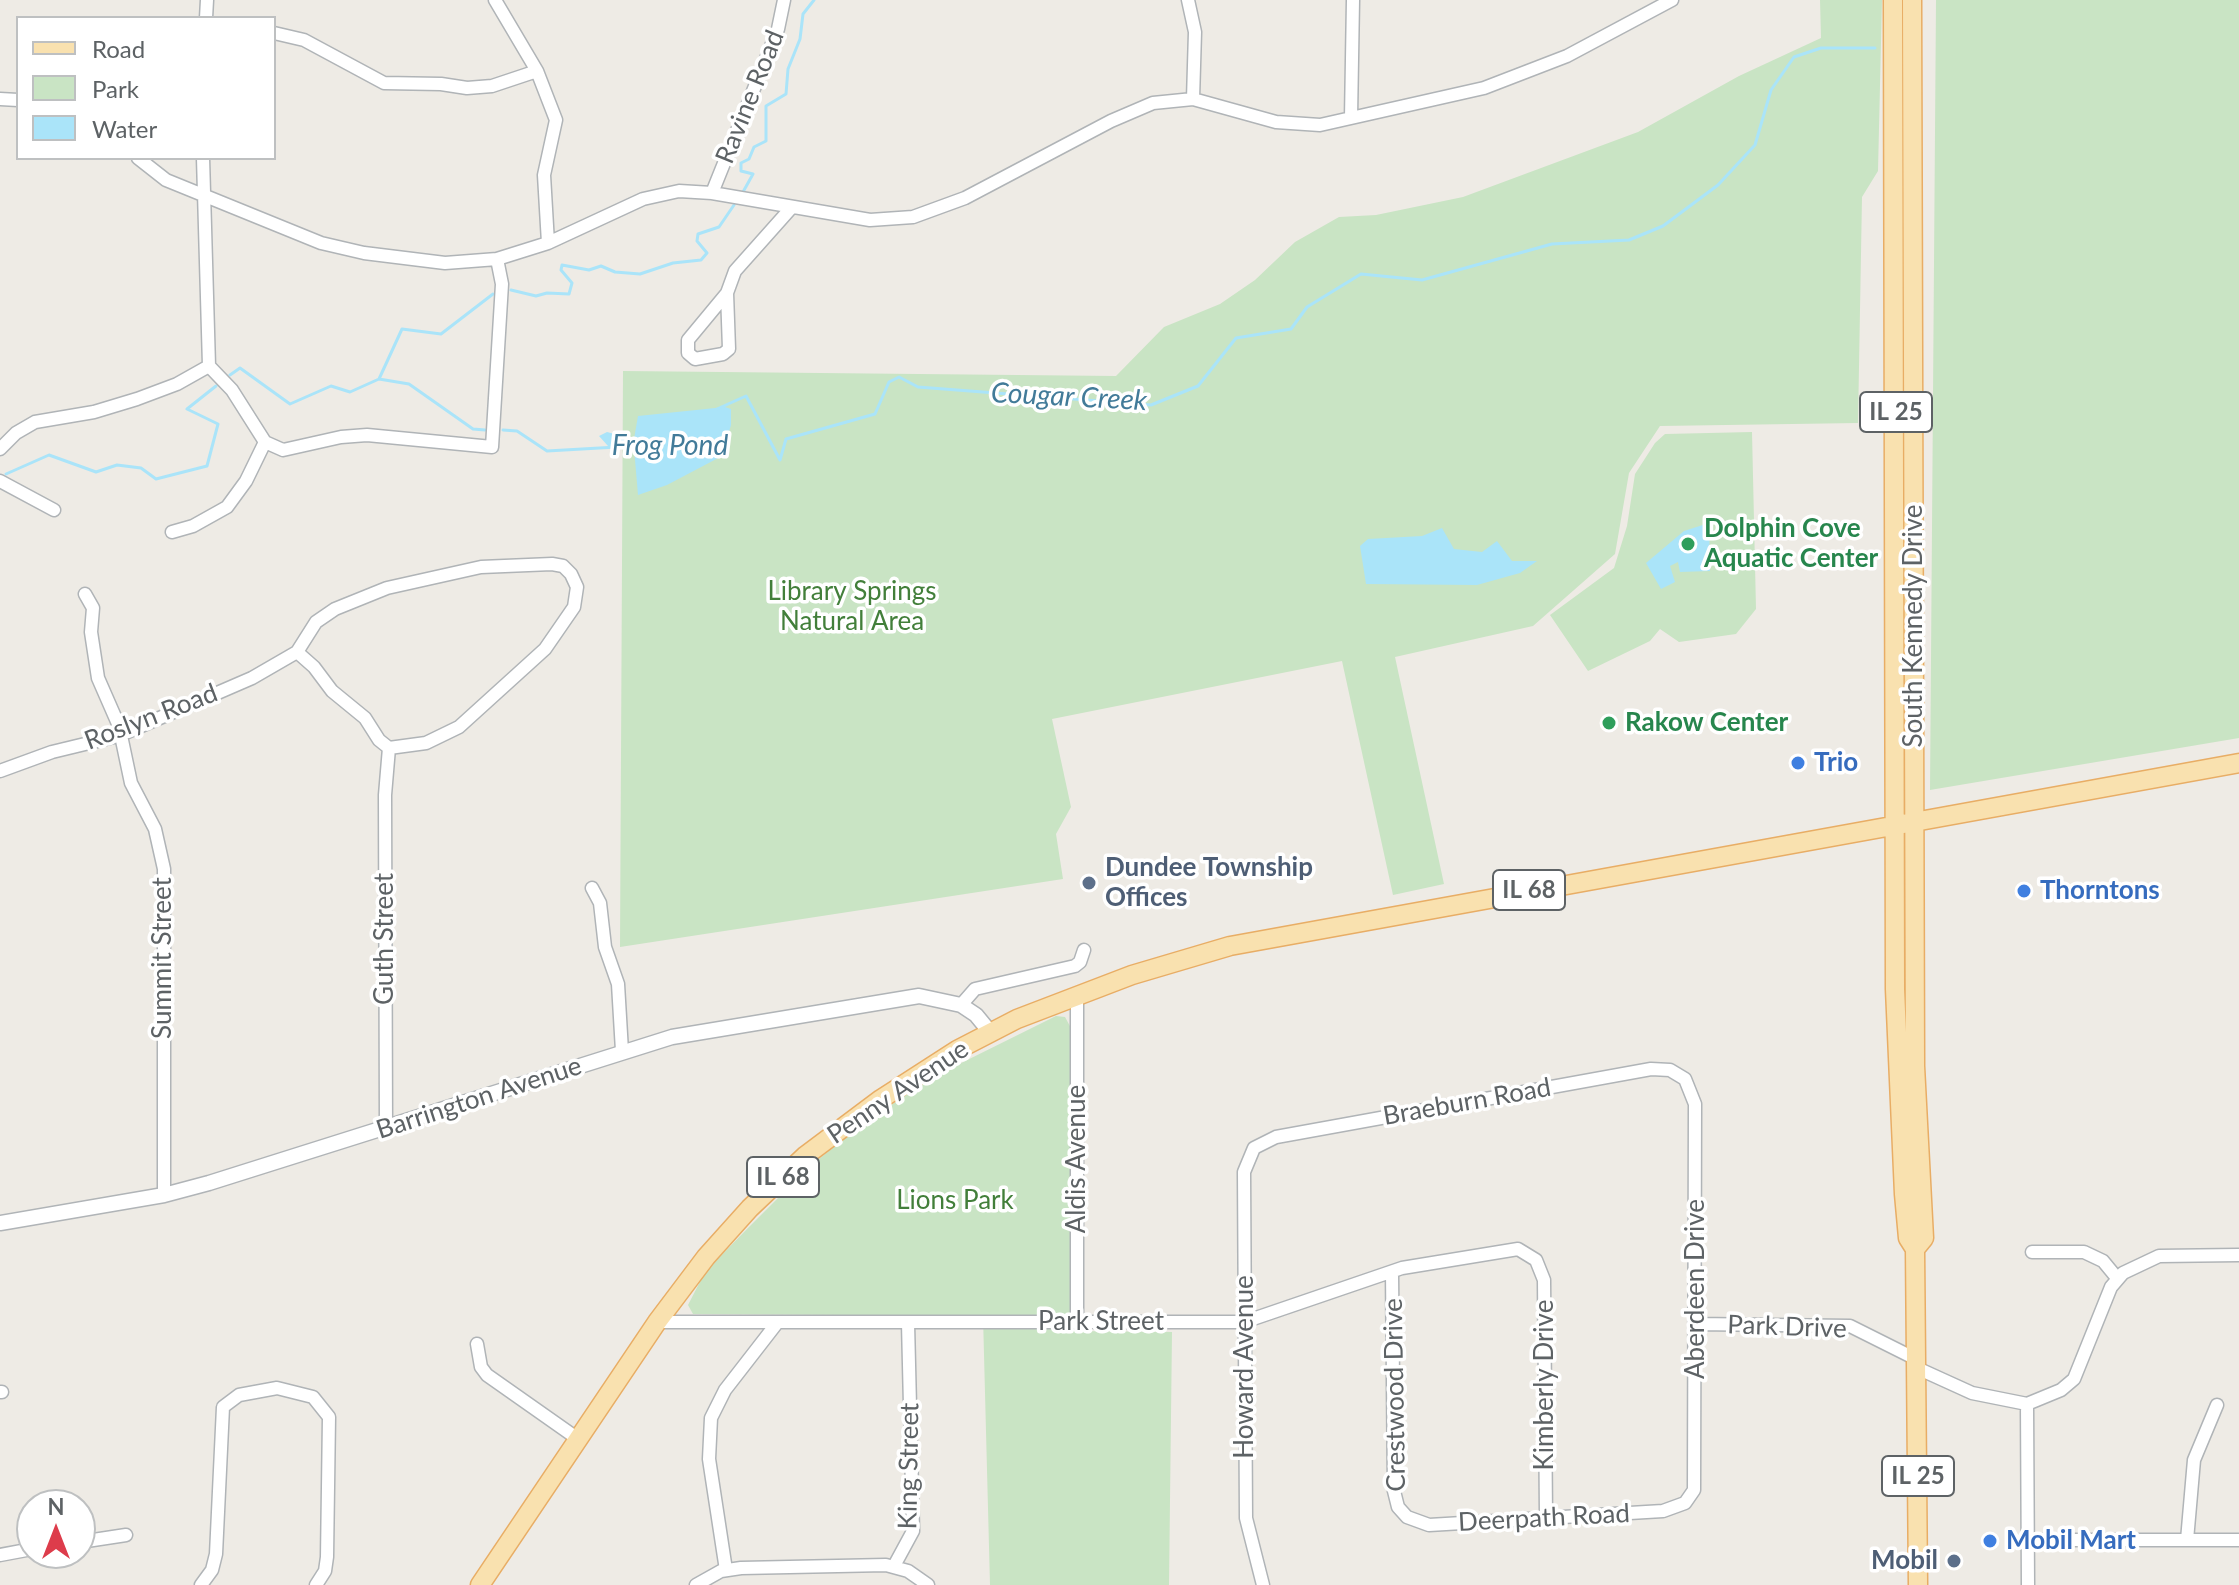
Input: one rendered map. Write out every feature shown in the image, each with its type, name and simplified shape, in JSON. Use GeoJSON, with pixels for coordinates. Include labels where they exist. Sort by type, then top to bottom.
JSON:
{"type":"FeatureCollection","features":[{"type":"Feature","properties":{"kind":"main road","name":"South Kennedy Drive"},"geometry":{"type":"LineString","coordinates":[[1893,0],[1898,1088],[1908,1238],[1915,1249],[1918,1585]]}},
{"type":"Feature","properties":{"kind":"main road","name":"South Kennedy Drive"},"geometry":{"type":"LineString","coordinates":[[1912,0],[1915,1066],[1924,1238],[1915,1249]]}},
{"type":"Feature","properties":{"kind":"main road","name":"IL 68"},"geometry":{"type":"LineString","coordinates":[[1896,824],[2239,763]]}},
{"type":"Feature","properties":{"kind":"main road","name":"Penny Avenue"},"geometry":{"type":"LineString","coordinates":[[480,1585],[657,1322],[706,1257],[805,1156],[881,1099],[990,1032],[1159,965],[1230,946],[1896,824]]}},
{"type":"Feature","properties":{"kind":"street"},"geometry":{"type":"LineString","coordinates":[[495,0],[537,71],[556,120],[544,175],[548,243]]}},
{"type":"Feature","properties":{"kind":"street","name":"Ravine Road"},"geometry":{"type":"LineString","coordinates":[[712,193],[778,29],[784,0]]}},
{"type":"Feature","properties":{"kind":"street"},"geometry":{"type":"LineString","coordinates":[[1188,0],[1195,32],[1193,99]]}},
{"type":"Feature","properties":{"kind":"street"},"geometry":{"type":"LineString","coordinates":[[1351,118],[1353,0]]}},
{"type":"Feature","properties":{"kind":"street"},"geometry":{"type":"LineString","coordinates":[[141,160],[166,180],[321,243],[364,253],[445,263],[497,259],[548,243],[643,199],[679,191],[712,193],[870,220],[913,217],[965,198],[1134,110],[1169,100],[1193,99],[1299,126],[1351,118],[1484,88],[1567,56],[1672,0]]}},
{"type":"Feature","properties":{"kind":"street"},"geometry":{"type":"LineString","coordinates":[[276,34],[312,43],[362,74],[384,83],[441,84],[467,88],[492,86],[537,71]]}},
{"type":"Feature","properties":{"kind":"street"},"geometry":{"type":"LineString","coordinates":[[203,160],[209,366],[232,390],[265,442],[283,450],[341,437],[367,435],[492,447],[502,284],[497,259]]}},
{"type":"Feature","properties":{"kind":"street"},"geometry":{"type":"LineString","coordinates":[[727,293],[729,349],[723,354],[695,359],[688,353],[688,340],[727,293],[735,271],[792,207]]}},
{"type":"Feature","properties":{"kind":"street"},"geometry":{"type":"LineString","coordinates":[[0,449],[16,433],[35,422],[94,412],[137,399],[177,384],[209,366]]}},
{"type":"Feature","properties":{"kind":"street"},"geometry":{"type":"LineString","coordinates":[[172,532],[193,526],[227,507],[246,481],[265,442]]}},
{"type":"Feature","properties":{"kind":"street"},"geometry":{"type":"LineString","coordinates":[[0,481],[54,510]]}},
{"type":"Feature","properties":{"kind":"street","name":"Roslyn Road"},"geometry":{"type":"LineString","coordinates":[[0,771],[52,752],[118,736],[252,678],[297,652],[316,622],[335,609],[387,588],[481,567],[552,564],[563,566],[571,574],[577,587],[574,607],[545,649],[459,727],[426,743],[389,748]]}},
{"type":"Feature","properties":{"kind":"street","name":"Summit Street"},"geometry":{"type":"LineString","coordinates":[[85,594],[93,608],[92,657],[105,700],[115,714],[131,783],[155,829],[164,869],[164,1195]]}},
{"type":"Feature","properties":{"kind":"street"},"geometry":{"type":"LineString","coordinates":[[297,652],[314,667],[332,691],[365,718],[379,740],[389,748]]}},
{"type":"Feature","properties":{"kind":"street","name":"Guth Street"},"geometry":{"type":"LineString","coordinates":[[386,1130],[385,795],[389,748]]}},
{"type":"Feature","properties":{"kind":"street"},"geometry":{"type":"LineString","coordinates":[[592,888],[600,903],[605,947],[618,984],[622,1051]]}},
{"type":"Feature","properties":{"kind":"street"},"geometry":{"type":"LineString","coordinates":[[990,1032],[976,1015],[961,1005],[975,989],[1075,966],[1084,950]]}},
{"type":"Feature","properties":{"kind":"street","name":"Aldis Avenue"},"geometry":{"type":"LineString","coordinates":[[1077,995],[1077,1323]]}},
{"type":"Feature","properties":{"kind":"street","name":"Barrington Avenue"},"geometry":{"type":"LineString","coordinates":[[0,1223],[164,1195],[386,1130],[672,1037],[908,997],[941,998],[961,1005]]}},
{"type":"Feature","properties":{"kind":"street","name":"Braeburn Road"},"geometry":{"type":"LineString","coordinates":[[1254,1148],[1276,1137],[1651,1069],[1670,1070],[1682,1077]]}},
{"type":"Feature","properties":{"kind":"street","name":"Aberdeen Drive"},"geometry":{"type":"LineString","coordinates":[[1682,1077],[1691,1087],[1695,1100],[1697,1324],[1695,1482],[1685,1503]]}},
{"type":"Feature","properties":{"kind":"street","name":"Howard Avenue"},"geometry":{"type":"LineString","coordinates":[[1254,1148],[1244,1172],[1246,1518],[1263,1585]]}},
{"type":"Feature","properties":{"kind":"street","name":"Park Street"},"geometry":{"type":"LineString","coordinates":[[657,1322],[1244,1322],[1392,1272],[1504,1249],[1520,1250],[1533,1257]]}},
{"type":"Feature","properties":{"kind":"street"},"geometry":{"type":"LineString","coordinates":[[2032,1252],[2084,1252],[2103,1261],[2117,1278]]}},
{"type":"Feature","properties":{"kind":"street"},"geometry":{"type":"LineString","coordinates":[[2028,1585],[2027,1404],[2061,1390],[2074,1379],[2117,1278],[2159,1256],[2239,1255]]}},
{"type":"Feature","properties":{"kind":"street","name":"Kimberly Drive"},"geometry":{"type":"LineString","coordinates":[[1533,1257],[1541,1267],[1544,1280],[1546,1517]]}},
{"type":"Feature","properties":{"kind":"street","name":"Crestwood Drive"},"geometry":{"type":"LineString","coordinates":[[1392,1272],[1394,1491],[1405,1515]]}},
{"type":"Feature","properties":{"kind":"street"},"geometry":{"type":"LineString","coordinates":[[726,1570],[709,1459],[711,1418],[725,1390],[777,1323]]}},
{"type":"Feature","properties":{"kind":"street","name":"King Street"},"geometry":{"type":"LineString","coordinates":[[908,1323],[913,1531],[894,1566],[928,1585]]}},
{"type":"Feature","properties":{"kind":"street","name":"Park Drive"},"geometry":{"type":"LineString","coordinates":[[1697,1324],[1847,1326],[1972,1393],[2027,1404]]}},
{"type":"Feature","properties":{"kind":"street"},"geometry":{"type":"LineString","coordinates":[[477,1344],[484,1373],[578,1439]]}},
{"type":"Feature","properties":{"kind":"street"},"geometry":{"type":"LineString","coordinates":[[201,1585],[212,1570],[216,1554],[223,1407],[239,1395],[277,1388],[313,1397],[329,1417],[327,1557],[325,1571],[316,1585]]}},
{"type":"Feature","properties":{"kind":"street"},"geometry":{"type":"LineString","coordinates":[[2187,1540],[2194,1460],[2217,1405]]}},
{"type":"Feature","properties":{"kind":"street","name":"Deerpath Road"},"geometry":{"type":"LineString","coordinates":[[1405,1515],[1429,1525],[1663,1511],[1685,1503]]}},
{"type":"Feature","properties":{"kind":"street"},"geometry":{"type":"LineString","coordinates":[[96,1540],[126,1535]]}},
{"type":"Feature","properties":{"kind":"street"},"geometry":{"type":"LineString","coordinates":[[2028,1540],[2239,1540]]}},
{"type":"Feature","properties":{"kind":"street"},"geometry":{"type":"LineString","coordinates":[[696,1585],[726,1570],[894,1566]]}},
{"type":"Feature","properties":{"kind":"green space","name":"Library Springs Natural Area"},"geometry":{"type":"Polygon","coordinates":[[[1820,0],[1882,0],[1878,171],[1862,197],[1858,423],[1660,426],[1629,473],[1615,554],[1533,626],[1395,657],[1444,884],[1393,895],[1342,661],[1052,719],[1071,807],[1056,834],[1063,879],[620,947],[623,371],[1116,376],[1164,327],[1220,304],[1255,280],[1295,242],[1339,217],[1376,215],[1463,197],[1638,132],[1739,76],[1821,38],[1820,0]]]}},
{"type":"Feature","properties":{"kind":"green space"},"geometry":{"type":"Polygon","coordinates":[[[1936,0],[2239,0],[2239,738],[1930,790],[1936,0]]]}},
{"type":"Feature","properties":{"kind":"green space","name":"Dolphin Cove Aquatic Center"},"geometry":{"type":"Polygon","coordinates":[[[1752,432],[1756,609],[1736,634],[1679,642],[1660,629],[1650,641],[1588,671],[1550,615],[1614,568],[1627,526],[1635,474],[1655,443],[1665,434],[1752,432]]]}},
{"type":"Feature","properties":{"kind":"green space","name":"Lions Park"},"geometry":{"type":"Polygon","coordinates":[[[1056,1016],[1065,1017],[1071,1028],[1071,1331],[1172,1332],[1169,1585],[990,1585],[983,1316],[693,1314],[688,1305],[705,1272],[809,1167],[860,1126],[931,1078],[1056,1016]]]}},
{"type":"Feature","properties":{"kind":"water","name":"Frog Pond"},"geometry":{"type":"Polygon","coordinates":[[[725,407],[731,409],[731,425],[722,456],[667,485],[638,495],[634,448],[608,446],[599,436],[607,432],[634,439],[638,416],[725,407]]]}},
{"type":"Feature","properties":{"kind":"water"},"geometry":{"type":"Polygon","coordinates":[[[1709,523],[1710,571],[1680,572],[1678,562],[1670,566],[1675,582],[1661,589],[1646,563],[1684,531],[1709,523]]]}},
{"type":"Feature","properties":{"kind":"water"},"geometry":{"type":"Polygon","coordinates":[[[1442,528],[1454,549],[1482,552],[1497,541],[1512,561],[1537,561],[1520,573],[1477,585],[1366,584],[1360,546],[1368,539],[1422,536],[1442,528]]]}},
{"type":"Feature","properties":{"kind":"waterway"},"geometry":{"type":"LineString","coordinates":[[743,192],[753,174],[741,171],[741,163],[749,159],[754,147],[766,141],[766,106],[786,94],[788,69],[800,39],[803,14],[814,0]]}},
{"type":"Feature","properties":{"kind":"waterway","name":"Cougar Creek"},"geometry":{"type":"LineString","coordinates":[[717,409],[746,396],[780,460],[786,439],[875,414],[889,382],[899,377],[918,387],[1151,405],[1198,386],[1236,338],[1291,329],[1307,307],[1361,274],[1422,280],[1552,244],[1629,240],[1663,226],[1718,185],[1755,145],[1771,90],[1794,57],[1821,48],[1875,48]]}},
{"type":"Feature","properties":{"kind":"waterway"},"geometry":{"type":"LineString","coordinates":[[511,290],[536,296],[569,294],[572,283],[561,270],[562,265],[589,270],[601,266],[615,272],[640,274],[673,263],[701,260],[707,253],[697,241],[698,234],[719,227],[734,205]]}},
{"type":"Feature","properties":{"kind":"waterway"},"geometry":{"type":"LineString","coordinates":[[379,379],[402,329],[441,334],[493,294]]}},
{"type":"Feature","properties":{"kind":"waterway"},"geometry":{"type":"LineString","coordinates":[[230,375],[240,368],[290,404],[331,386],[350,392],[379,379],[409,384],[473,429],[485,430]]}},
{"type":"Feature","properties":{"kind":"waterway"},"geometry":{"type":"LineString","coordinates":[[6,474],[49,455],[96,472],[117,465],[141,468],[156,479],[207,466],[218,424],[187,409],[216,386]]}},
{"type":"Feature","properties":{"kind":"waterway","name":"Cougar Creek"},"geometry":{"type":"LineString","coordinates":[[503,430],[517,431],[547,451],[617,447]]}},
{"type":"Feature","properties":{"kind":"place","name":"Dolphin Cove Aquatic Center"},"geometry":{"type":"Point","coordinates":[1688,544]}},
{"type":"Feature","properties":{"kind":"place","name":"Rakow Center"},"geometry":{"type":"Point","coordinates":[1609,723]}},
{"type":"Feature","properties":{"kind":"place","name":"Trio"},"geometry":{"type":"Point","coordinates":[1798,763]}},
{"type":"Feature","properties":{"kind":"place","name":"Dundee Township Offices"},"geometry":{"type":"Point","coordinates":[1089,883]}},
{"type":"Feature","properties":{"kind":"place","name":"Thorntons"},"geometry":{"type":"Point","coordinates":[2024,891]}},
{"type":"Feature","properties":{"kind":"place","name":"Mobil Mart"},"geometry":{"type":"Point","coordinates":[1990,1541]}},
{"type":"Feature","properties":{"kind":"place","name":"Mobil"},"geometry":{"type":"Point","coordinates":[1954,1561]}}]}
